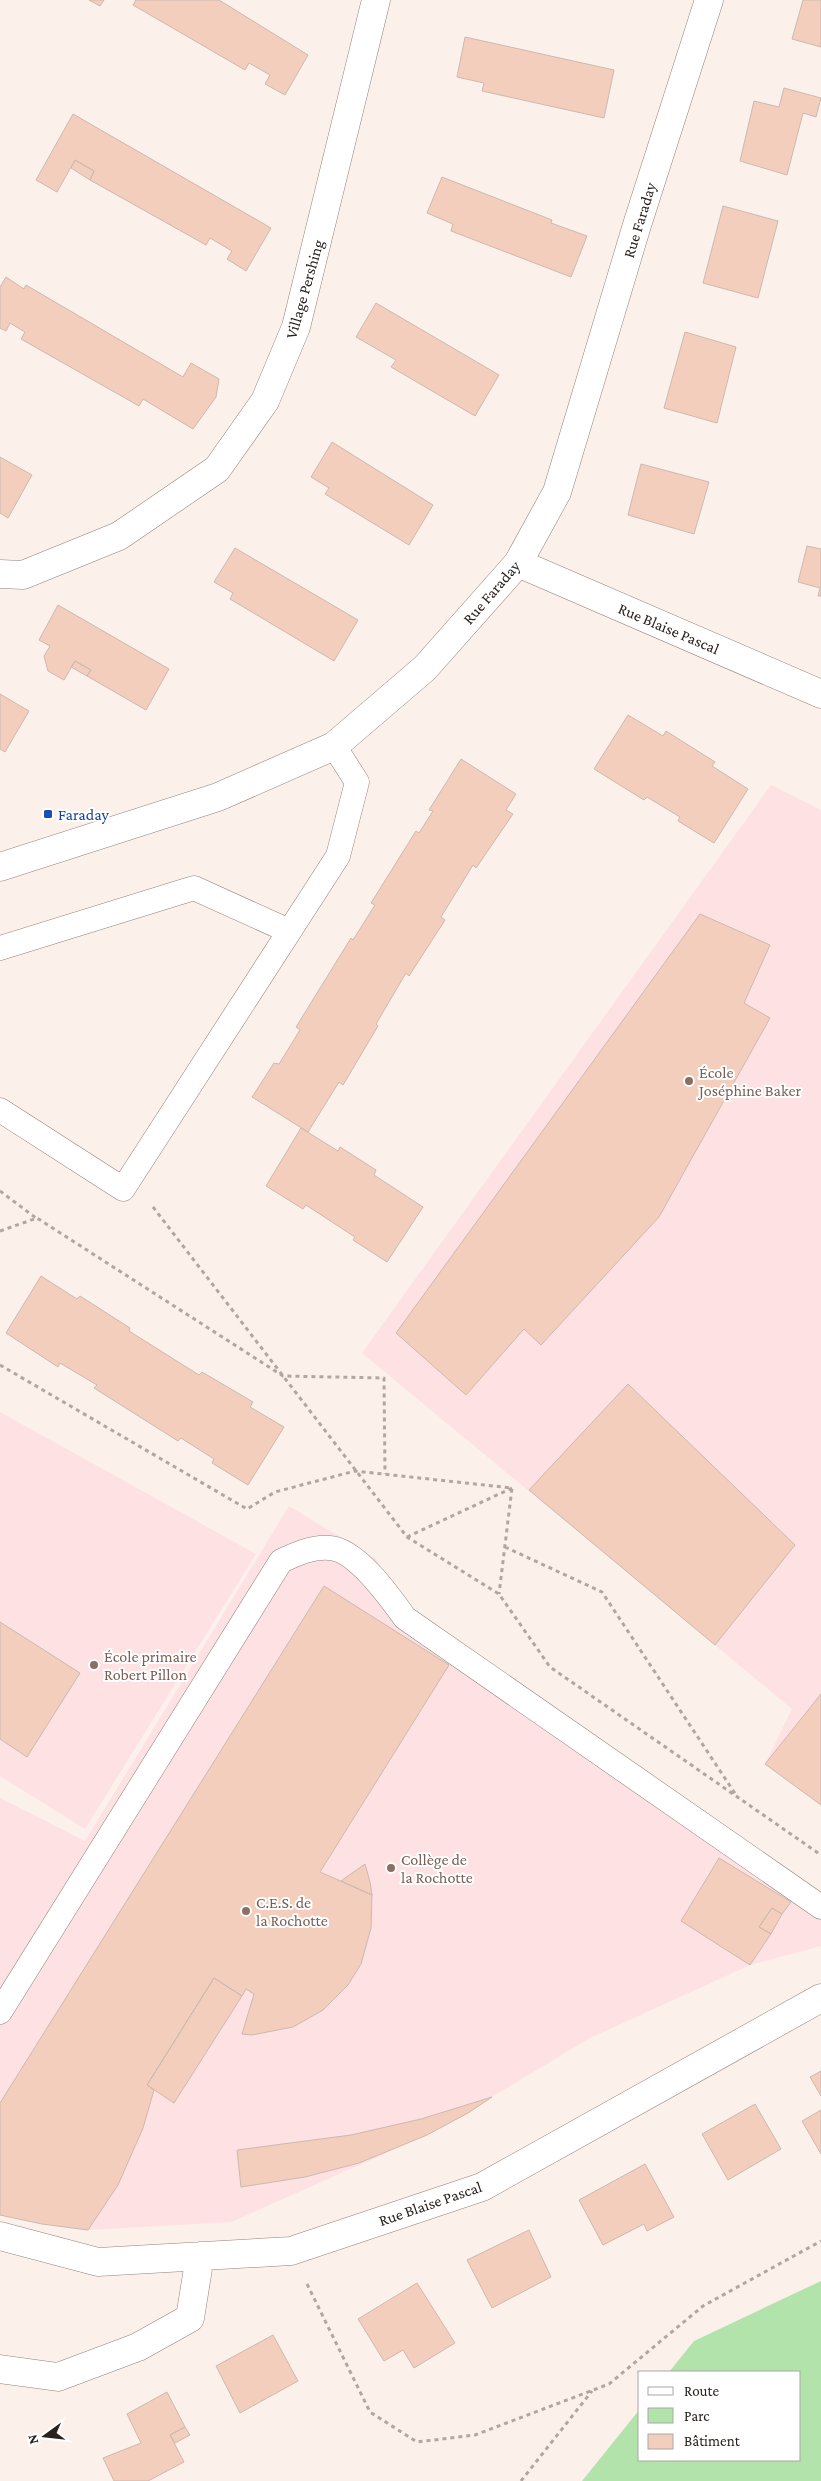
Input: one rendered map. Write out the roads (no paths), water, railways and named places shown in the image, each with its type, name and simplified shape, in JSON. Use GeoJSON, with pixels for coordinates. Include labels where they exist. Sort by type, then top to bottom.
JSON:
{"type":"FeatureCollection","features":[{"type":"Feature","properties":{"kind":"street","name":"Village Pershing"},"geometry":{"type":"LineString","coordinates":[[0,574],[23,575],[118,536],[217,469],[265,401],[296,327],[376,0]]}},
{"type":"Feature","properties":{"kind":"street","name":"Rue Faraday"},"geometry":{"type":"LineString","coordinates":[[0,867],[218,796],[334,746],[425,668],[518,563],[557,492],[637,226],[709,0]]}},
{"type":"Feature","properties":{"kind":"street","name":"Rue Blaise Pascal"},"geometry":{"type":"LineString","coordinates":[[518,563],[821,694]]}},
{"type":"Feature","properties":{"kind":"street","name":"Rue Blaise Pascal"},"geometry":{"type":"LineString","coordinates":[[0,2236],[98,2262],[291,2251],[482,2187],[821,1998]]}},
{"type":"Feature","properties":{"kind":"street"},"geometry":{"type":"LineString","coordinates":[[0,2369],[58,2377],[138,2347],[190,2318],[200,2256]]}},
{"type":"Feature","properties":{"kind":"lane"},"geometry":{"type":"LineString","coordinates":[[0,1110],[123,1188],[338,856],[357,782],[334,746]]}},
{"type":"Feature","properties":{"kind":"lane"},"geometry":{"type":"LineString","coordinates":[[0,948],[194,888],[290,931]]}},
{"type":"Feature","properties":{"kind":"lane"},"geometry":{"type":"LineString","coordinates":[[0,2012],[282,1560],[306,1550],[330,1548],[347,1554],[382,1587],[405,1618],[821,1907]]}},
{"type":"Feature","properties":{"kind":"place","name":"Faraday"},"geometry":{"type":"Point","coordinates":[48,814]}},
{"type":"Feature","properties":{"kind":"place","name":"École Joséphine Baker"},"geometry":{"type":"Point","coordinates":[689,1081]}},
{"type":"Feature","properties":{"kind":"place","name":"École primaire Robert Pillon"},"geometry":{"type":"Point","coordinates":[94,1665]}},
{"type":"Feature","properties":{"kind":"place","name":"Collège de la Rochotte"},"geometry":{"type":"Point","coordinates":[391,1868]}},
{"type":"Feature","properties":{"kind":"place","name":"C.E.S. de la Rochotte"},"geometry":{"type":"Point","coordinates":[246,1911]}}]}
